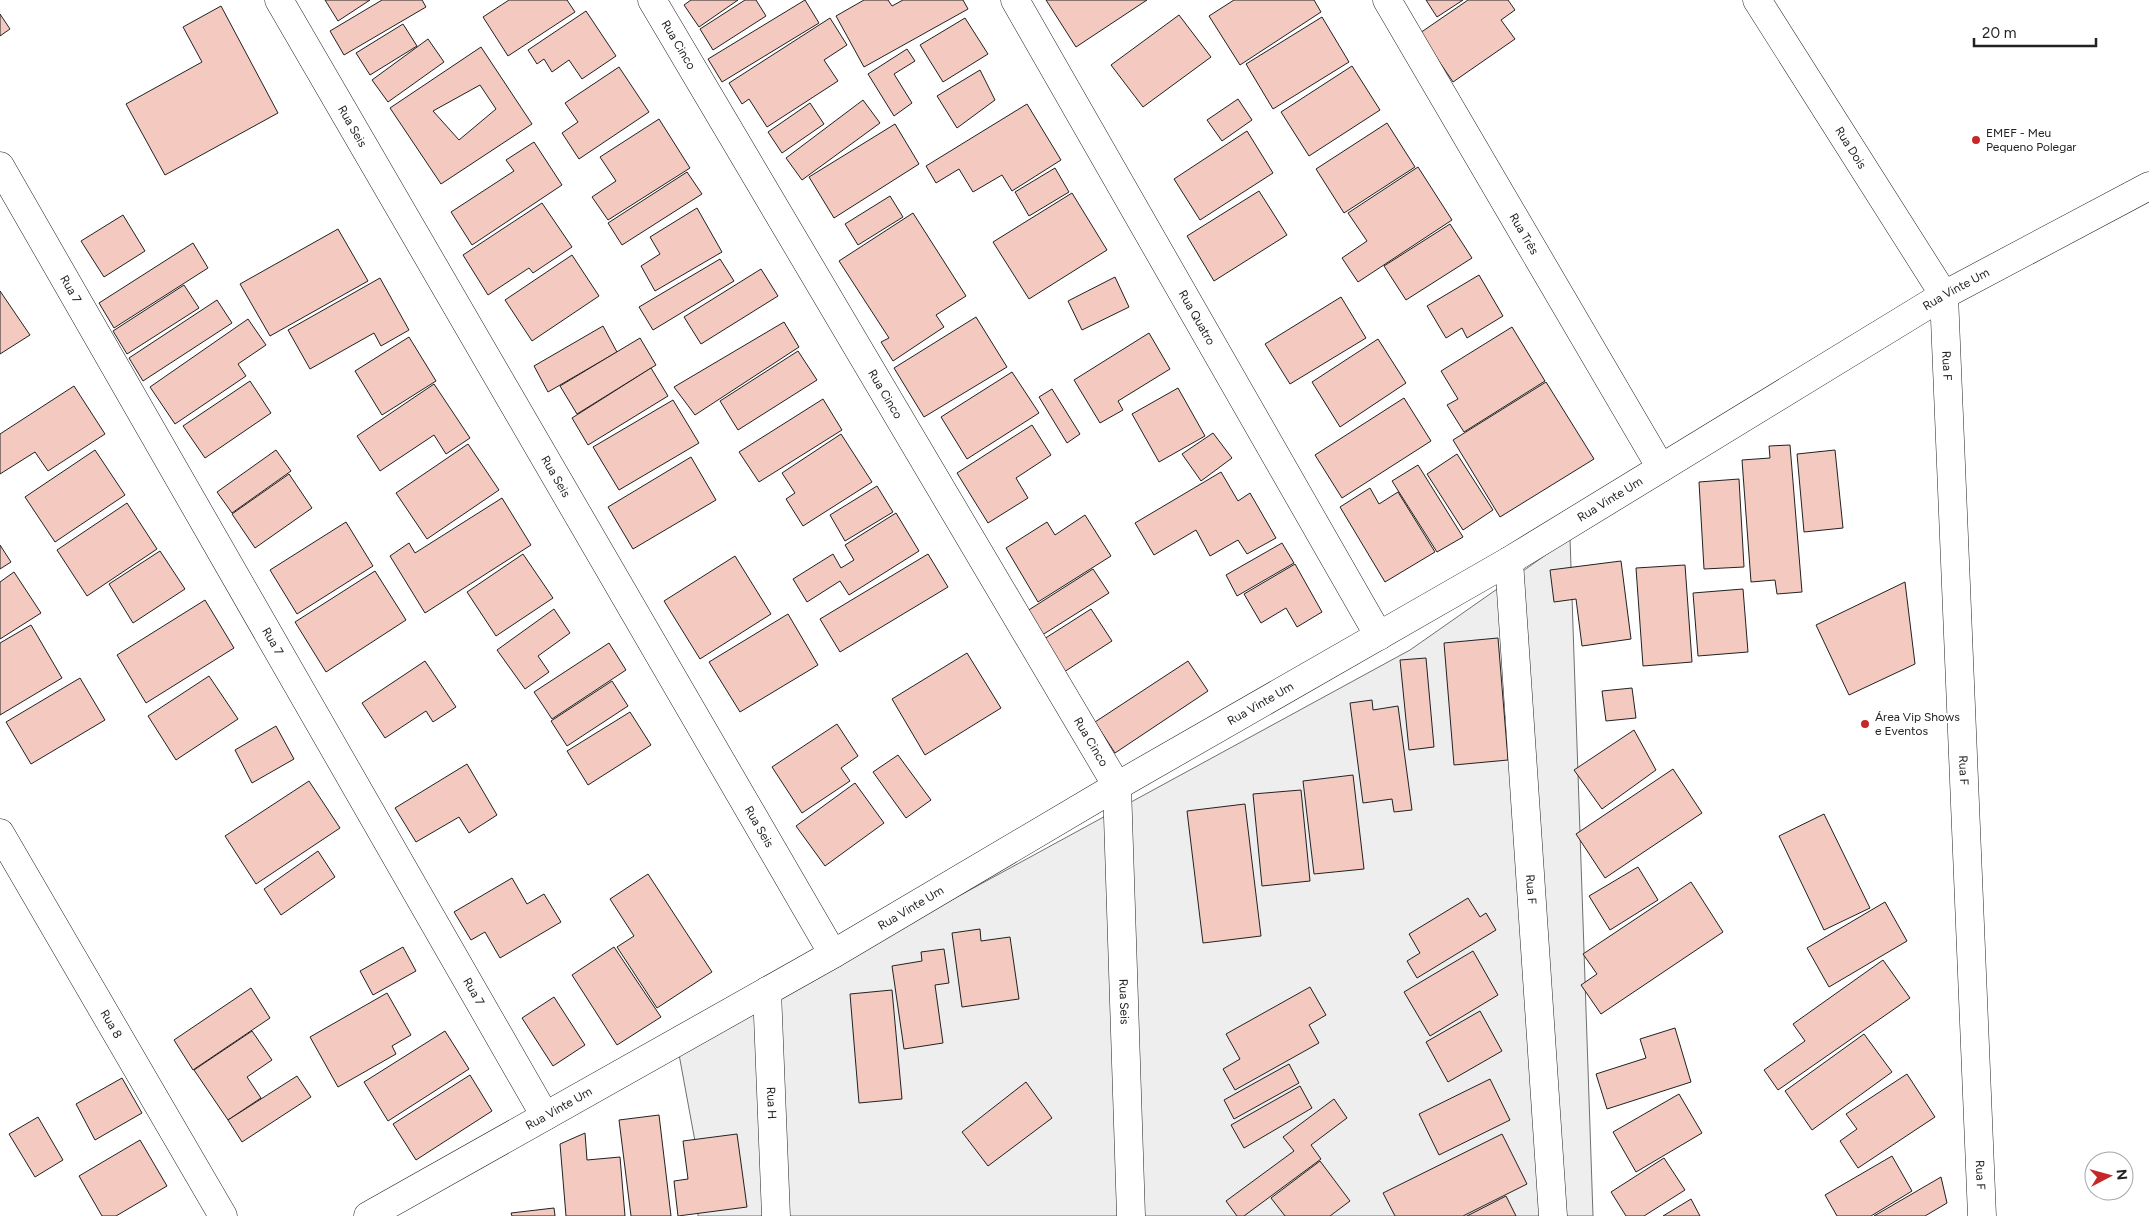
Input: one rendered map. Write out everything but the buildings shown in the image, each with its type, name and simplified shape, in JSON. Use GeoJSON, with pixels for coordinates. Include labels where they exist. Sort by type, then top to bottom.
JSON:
{"type":"FeatureCollection","features":[{"type":"Feature","properties":{"kind":"street","name":"Rua Seis"},"geometry":{"type":"LineString","coordinates":[[279,0],[833,954]]}},
{"type":"Feature","properties":{"kind":"street","name":"Rua Cinco"},"geometry":{"type":"LineString","coordinates":[[652,0],[1117,786]]}},
{"type":"Feature","properties":{"kind":"street","name":"Rua Quatro"},"geometry":{"type":"LineString","coordinates":[[1015,0],[1379,636]]}},
{"type":"Feature","properties":{"kind":"street","name":"Rua Três"},"geometry":{"type":"LineString","coordinates":[[1387,0],[1661,468]]}},
{"type":"Feature","properties":{"kind":"street","name":"Rua Dois"},"geometry":{"type":"LineString","coordinates":[[1757,0],[1944,295]]}},
{"type":"Feature","properties":{"kind":"street","name":"Rua 7"},"geometry":{"type":"LineString","coordinates":[[0,166],[545,1116]]}},
{"type":"Feature","properties":{"kind":"street","name":"Rua Vinte Um"},"geometry":{"type":"LineString","coordinates":[[368,1216],[833,954],[1117,786],[1510,561],[1944,295],[2149,186]]}},
{"type":"Feature","properties":{"kind":"street","name":"Rua F"},"geometry":{"type":"LineString","coordinates":[[1944,295],[1982,1216]]}},
{"type":"Feature","properties":{"kind":"street","name":"Rua F"},"geometry":{"type":"LineString","coordinates":[[1510,561],[1553,1216]]}},
{"type":"Feature","properties":{"kind":"street","name":"Rua Seis"},"geometry":{"type":"LineString","coordinates":[[1117,786],[1131,1216]]}},
{"type":"Feature","properties":{"kind":"street","name":"Rua 8"},"geometry":{"type":"LineString","coordinates":[[0,832],[223,1216]]}},
{"type":"Feature","properties":{"kind":"street","name":"Rua H"},"geometry":{"type":"LineString","coordinates":[[767,991],[776,1216]]}},
{"type":"Feature","properties":{"kind":"shaded area"},"geometry":{"type":"Polygon","coordinates":[[[1570,538],[1593,1216],[698,1216],[699,1163],[678,1049],[1410,650],[1570,538]]]}},
{"type":"Feature","properties":{"kind":"place","name":"EMEF - Meu Pequeno Polegar"},"geometry":{"type":"Point","coordinates":[1976,140]}},
{"type":"Feature","properties":{"kind":"place","name":"Área Vip Shows e Eventos"},"geometry":{"type":"Point","coordinates":[1865,724]}}]}
